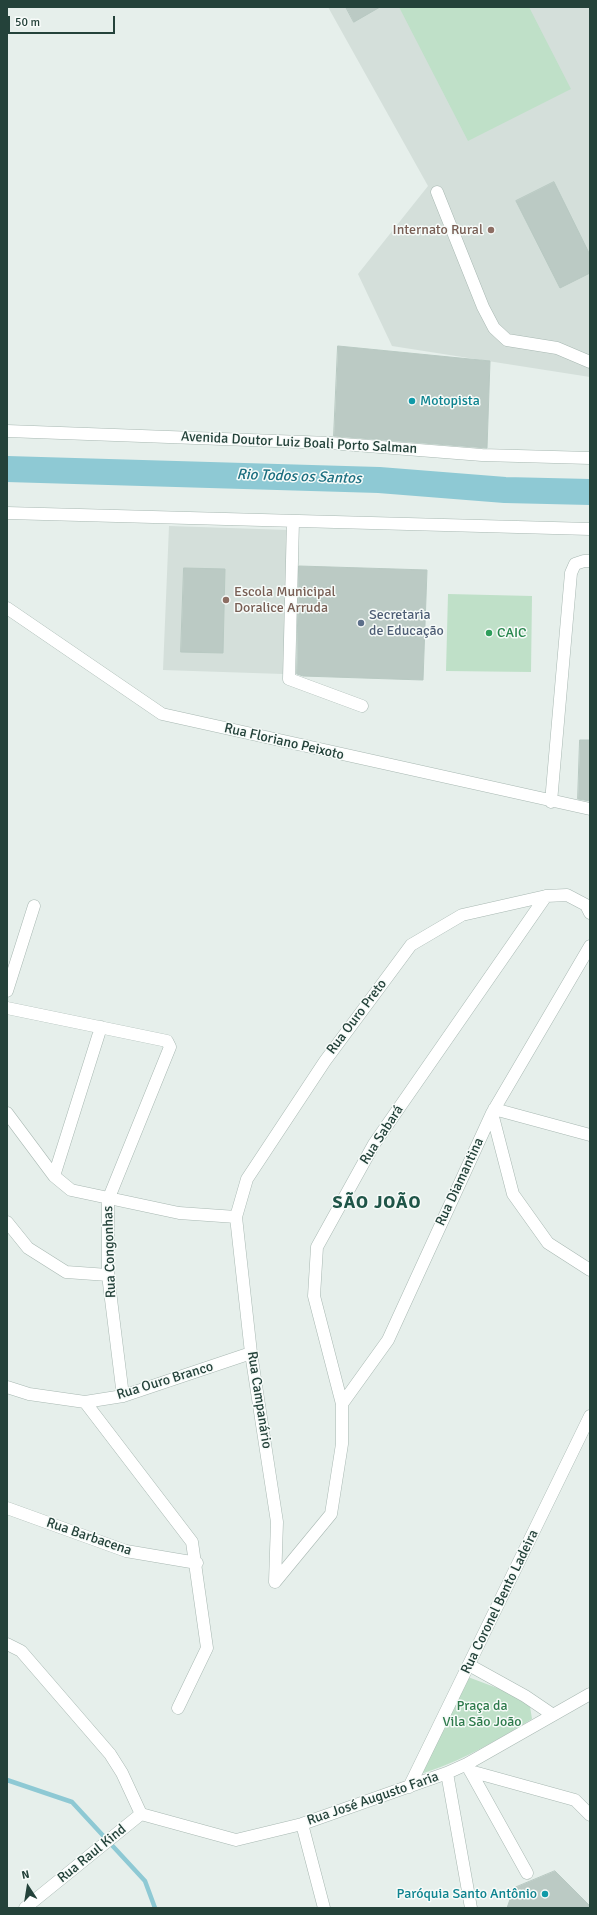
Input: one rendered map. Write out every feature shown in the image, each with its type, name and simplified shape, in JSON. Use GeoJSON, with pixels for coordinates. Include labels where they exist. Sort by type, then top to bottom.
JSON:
{"type":"FeatureCollection","features":[{"type":"Feature","properties":{"kind":"street"},"geometry":{"type":"LineString","coordinates":[[438,192],[482,307],[494,328],[507,340],[557,348],[579,356],[590,362]]}},
{"type":"Feature","properties":{"kind":"street","name":"Avenida Doutor Luiz Boali Porto Salman"},"geometry":{"type":"LineString","coordinates":[[7,431],[322,443],[482,455],[590,458]]}},
{"type":"Feature","properties":{"kind":"street"},"geometry":{"type":"LineString","coordinates":[[7,513],[590,529]]}},
{"type":"Feature","properties":{"kind":"street"},"geometry":{"type":"LineString","coordinates":[[293,521],[289,679],[362,706]]}},
{"type":"Feature","properties":{"kind":"street"},"geometry":{"type":"LineString","coordinates":[[551,802],[571,573],[575,564],[590,561]]}},
{"type":"Feature","properties":{"kind":"street","name":"Rua Floriano Peixoto"},"geometry":{"type":"LineString","coordinates":[[7,608],[162,714],[551,802],[590,809]]}},
{"type":"Feature","properties":{"kind":"street","name":"Rua Ouro Preto"},"geometry":{"type":"LineString","coordinates":[[236,1217],[247,1179],[325,1061],[411,945],[462,915],[546,896],[567,895],[586,905],[590,913]]}},
{"type":"Feature","properties":{"kind":"street","name":"Rua Sabará"},"geometry":{"type":"LineString","coordinates":[[275,1582],[331,1514],[342,1444],[342,1404],[314,1296],[318,1247],[374,1144],[546,896]]}},
{"type":"Feature","properties":{"kind":"street"},"geometry":{"type":"LineString","coordinates":[[7,991],[34,906]]}},
{"type":"Feature","properties":{"kind":"street","name":"Rua Diamantina"},"geometry":{"type":"LineString","coordinates":[[342,1404],[388,1340],[493,1111],[590,946]]}},
{"type":"Feature","properties":{"kind":"street"},"geometry":{"type":"LineString","coordinates":[[7,1008],[101,1027],[54,1176]]}},
{"type":"Feature","properties":{"kind":"street","name":"Rua Congonhas"},"geometry":{"type":"LineString","coordinates":[[101,1027],[167,1041],[170,1046],[108,1200],[108,1275],[123,1396]]}},
{"type":"Feature","properties":{"kind":"street"},"geometry":{"type":"LineString","coordinates":[[590,1135],[493,1111],[513,1194],[548,1242],[590,1270]]}},
{"type":"Feature","properties":{"kind":"street"},"geometry":{"type":"LineString","coordinates":[[7,1113],[54,1176],[71,1190],[108,1200],[179,1213],[236,1217]]}},
{"type":"Feature","properties":{"kind":"street","name":"Rua Campanário"},"geometry":{"type":"LineString","coordinates":[[236,1217],[251,1354],[278,1522],[275,1582]]}},
{"type":"Feature","properties":{"kind":"street"},"geometry":{"type":"LineString","coordinates":[[7,1222],[28,1248],[66,1272],[108,1275]]}},
{"type":"Feature","properties":{"kind":"street","name":"Rua Ouro Branco"},"geometry":{"type":"LineString","coordinates":[[7,1387],[29,1394],[85,1402],[123,1396],[251,1354]]}},
{"type":"Feature","properties":{"kind":"street"},"geometry":{"type":"LineString","coordinates":[[85,1402],[192,1542],[197,1563],[207,1648],[178,1708]]}},
{"type":"Feature","properties":{"kind":"street","name":"Rua Coronel Bento Ladeira"},"geometry":{"type":"LineString","coordinates":[[409,1787],[590,1416]]}},
{"type":"Feature","properties":{"kind":"street","name":"Rua Barbacena"},"geometry":{"type":"LineString","coordinates":[[7,1508],[126,1551],[197,1563]]}},
{"type":"Feature","properties":{"kind":"street"},"geometry":{"type":"LineString","coordinates":[[7,1644],[21,1651],[110,1754],[122,1773],[141,1814]]}},
{"type":"Feature","properties":{"kind":"street"},"geometry":{"type":"LineString","coordinates":[[469,1665],[525,1696],[553,1715]]}},
{"type":"Feature","properties":{"kind":"street","name":"Rua José Augusto Faria"},"geometry":{"type":"LineString","coordinates":[[141,1814],[236,1840],[302,1824],[468,1767],[590,1694]]}},
{"type":"Feature","properties":{"kind":"street"},"geometry":{"type":"LineString","coordinates":[[468,1767],[575,1800],[590,1814]]}},
{"type":"Feature","properties":{"kind":"street"},"geometry":{"type":"LineString","coordinates":[[468,1767],[527,1873]]}},
{"type":"Feature","properties":{"kind":"street"},"geometry":{"type":"LineString","coordinates":[[447,1773],[471,1908]]}},
{"type":"Feature","properties":{"kind":"street","name":"Rua Raul Kind"},"geometry":{"type":"LineString","coordinates":[[25,1908],[141,1814]]}},
{"type":"Feature","properties":{"kind":"street"},"geometry":{"type":"LineString","coordinates":[[302,1824],[324,1908]]}},
{"type":"Feature","properties":{"kind":"shaded area","name":"Internato Rural"},"geometry":{"type":"Polygon","coordinates":[[[328,7],[590,7],[590,377],[392,346],[358,274],[428,186],[328,7]]]}},
{"type":"Feature","properties":{"kind":"shaded area","name":"Escola Municipal Doralice Arruda"},"geometry":{"type":"Polygon","coordinates":[[[169,526],[289,530],[283,674],[163,670],[169,526]]]}},
{"type":"Feature","properties":{"kind":"green space"},"geometry":{"type":"Polygon","coordinates":[[[399,7],[529,7],[571,89],[468,141],[399,7]]]}},
{"type":"Feature","properties":{"kind":"green space","name":"CAIC"},"geometry":{"type":"Polygon","coordinates":[[[448,594],[532,596],[531,672],[446,671],[448,594]]]}},
{"type":"Feature","properties":{"kind":"green space","name":"Praça da Vila São João"},"geometry":{"type":"Polygon","coordinates":[[[468,1677],[529,1700],[532,1719],[490,1744],[449,1764],[418,1775],[468,1677]]]}},
{"type":"Feature","properties":{"kind":"building"},"geometry":{"type":"Polygon","coordinates":[[[346,7],[380,7],[354,22],[346,7]]]}},
{"type":"Feature","properties":{"kind":"building"},"geometry":{"type":"Polygon","coordinates":[[[554,182],[590,255],[590,273],[560,288],[516,201],[554,182]]]}},
{"type":"Feature","properties":{"kind":"building","name":"Motopista"},"geometry":{"type":"Polygon","coordinates":[[[338,346],[490,361],[487,448],[334,436],[338,346]]]}},
{"type":"Feature","properties":{"kind":"building","name":"Secretaria de Educação"},"geometry":{"type":"Polygon","coordinates":[[[299,566],[427,570],[423,680],[303,676],[297,674],[299,566]]]}},
{"type":"Feature","properties":{"kind":"building"},"geometry":{"type":"Polygon","coordinates":[[[184,568],[225,569],[223,653],[181,652],[184,568]]]}},
{"type":"Feature","properties":{"kind":"building"},"geometry":{"type":"Polygon","coordinates":[[[580,740],[590,740],[590,801],[578,799],[580,740]]]}},
{"type":"Feature","properties":{"kind":"building","name":"Paróquia Santo Antônio"},"geometry":{"type":"Polygon","coordinates":[[[555,1871],[590,1906],[590,1908],[507,1908],[514,1888],[555,1871]]]}},
{"type":"Feature","properties":{"kind":"waterway","name":"Rio Todos os Santos"},"geometry":{"type":"LineString","coordinates":[[7,469],[379,480],[505,490],[590,492]]}},
{"type":"Feature","properties":{"kind":"waterway"},"geometry":{"type":"LineString","coordinates":[[7,1780],[72,1802],[145,1881],[155,1908]]}},
{"type":"Feature","properties":{"kind":"place","name":"Internato Rural"},"geometry":{"type":"Point","coordinates":[491,230]}},
{"type":"Feature","properties":{"kind":"place","name":"Motopista"},"geometry":{"type":"Point","coordinates":[412,401]}},
{"type":"Feature","properties":{"kind":"place","name":"Escola Municipal Doralice Arruda"},"geometry":{"type":"Point","coordinates":[226,600]}},
{"type":"Feature","properties":{"kind":"place","name":"Secretaria de Educação"},"geometry":{"type":"Point","coordinates":[361,623]}},
{"type":"Feature","properties":{"kind":"place","name":"CAIC"},"geometry":{"type":"Point","coordinates":[489,633]}},
{"type":"Feature","properties":{"kind":"place","name":"Paróquia Santo Antônio"},"geometry":{"type":"Point","coordinates":[545,1894]}},
{"type":"Feature","properties":{"kind":"district","name":"SÃO JOÃO"},"geometry":{"type":"Point","coordinates":[377,1203]}}]}
